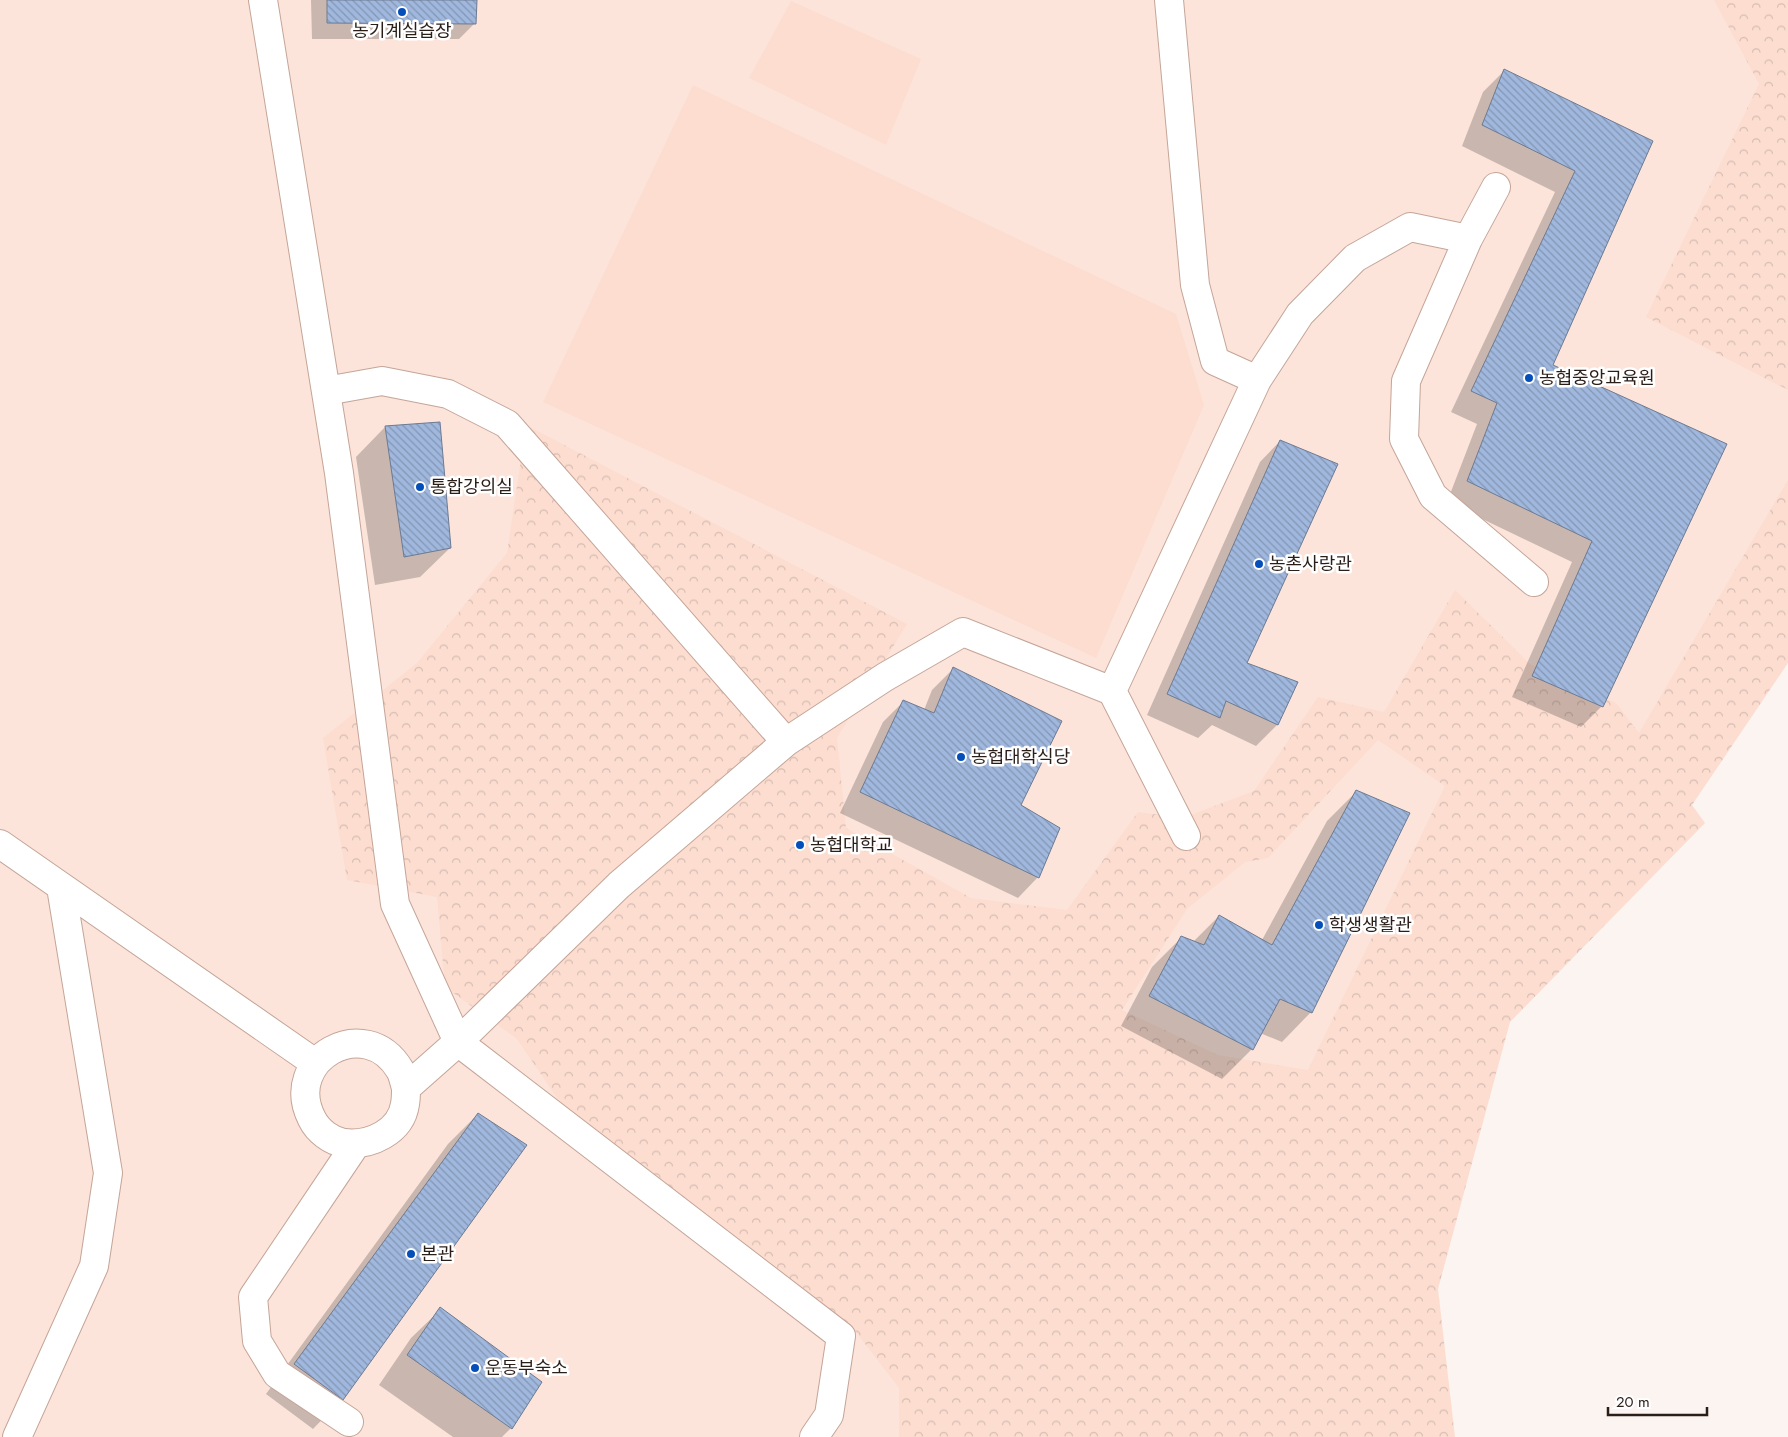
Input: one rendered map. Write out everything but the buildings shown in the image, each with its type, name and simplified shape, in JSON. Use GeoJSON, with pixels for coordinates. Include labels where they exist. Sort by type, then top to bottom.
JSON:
{"type":"FeatureCollection","features":[{"type":"Feature","properties":{"kind":"lane"},"geometry":{"type":"LineString","coordinates":[[263,0],[339,473],[395,904],[458,1042],[840,1336],[829,1415],[814,1437]]}},
{"type":"Feature","properties":{"kind":"lane"},"geometry":{"type":"LineString","coordinates":[[1169,0],[1195,286],[1215,362],[1257,380]]}},
{"type":"Feature","properties":{"kind":"lane"},"geometry":{"type":"LineString","coordinates":[[1496,187],[1468,239],[1406,381],[1404,439],[1433,496],[1534,582]]}},
{"type":"Feature","properties":{"kind":"lane"},"geometry":{"type":"LineString","coordinates":[[1112,691],[1257,380],[1300,314],[1355,258],[1410,227],[1468,239]]}},
{"type":"Feature","properties":{"kind":"lane"},"geometry":{"type":"LineString","coordinates":[[326,391],[382,381],[448,394],[507,424],[786,742]]}},
{"type":"Feature","properties":{"kind":"lane"},"geometry":{"type":"LineString","coordinates":[[406,1088],[458,1042],[619,885],[786,742],[885,677],[963,632],[1112,691],[1186,836]]}},
{"type":"Feature","properties":{"kind":"lane"},"geometry":{"type":"LineString","coordinates":[[0,844],[315,1063]]}},
{"type":"Feature","properties":{"kind":"lane"},"geometry":{"type":"LineString","coordinates":[[17,1437],[94,1266],[108,1174],[61,886]]}},
{"type":"Feature","properties":{"kind":"lane"},"geometry":{"type":"LineString","coordinates":[[360,1043],[377,1048],[391,1058],[401,1072],[406,1088],[405,1105],[398,1121],[386,1134],[372,1142],[356,1144],[340,1142],[326,1135],[314,1124],[307,1109],[304,1093],[307,1077],[315,1063],[328,1052],[343,1045],[360,1043]]}},
{"type":"Feature","properties":{"kind":"lane"},"geometry":{"type":"LineString","coordinates":[[349,1422],[277,1374],[258,1341],[253,1297],[356,1144]]}},
{"type":"Feature","properties":{"kind":"shaded area","name":"농협대학교"},"geometry":{"type":"Polygon","coordinates":[[[0,0],[1788,0],[1788,630],[1150,1437],[0,1437],[0,0]]]}},
{"type":"Feature","properties":{"kind":"green space"},"geometry":{"type":"Polygon","coordinates":[[[1714,0],[1788,0],[1788,390],[1646,317],[1759,84],[1714,0]]]}},
{"type":"Feature","properties":{"kind":"green space"},"geometry":{"type":"Polygon","coordinates":[[[791,1],[921,59],[886,145],[749,78],[791,1]]]}},
{"type":"Feature","properties":{"kind":"green space"},"geometry":{"type":"Polygon","coordinates":[[[693,85],[1176,314],[1204,405],[1096,658],[543,402],[693,85]]]}},
{"type":"Feature","properties":{"kind":"green space"},"geometry":{"type":"Polygon","coordinates":[[[526,425],[907,624],[837,738],[846,828],[971,898],[1067,910],[1138,812],[1183,818],[1254,791],[1318,697],[1384,712],[1455,590],[1530,664],[1616,703],[1639,733],[1788,480],[1788,663],[1692,805],[1705,823],[1510,1022],[1438,1289],[1455,1437],[899,1437],[899,1388],[852,1327],[580,1132],[517,1039],[445,987],[437,897],[347,880],[323,738],[417,663],[507,553],[526,425]],[[1378,740],[1268,858],[1245,862],[1187,909],[1122,1010],[1218,1055],[1308,1070],[1445,786],[1378,740]]]}},
{"type":"Feature","properties":{"kind":"place","name":"농기계실습장"},"geometry":{"type":"Point","coordinates":[402,12]}},
{"type":"Feature","properties":{"kind":"place","name":"농협중앙교육원"},"geometry":{"type":"Point","coordinates":[1529,378]}},
{"type":"Feature","properties":{"kind":"place","name":"통합강의실"},"geometry":{"type":"Point","coordinates":[420,487]}},
{"type":"Feature","properties":{"kind":"place","name":"농촌사랑관"},"geometry":{"type":"Point","coordinates":[1259,564]}},
{"type":"Feature","properties":{"kind":"place","name":"농협대학식당"},"geometry":{"type":"Point","coordinates":[961,757]}},
{"type":"Feature","properties":{"kind":"place","name":"농협대학교"},"geometry":{"type":"Point","coordinates":[800,845]}},
{"type":"Feature","properties":{"kind":"place","name":"학생생활관"},"geometry":{"type":"Point","coordinates":[1319,925]}},
{"type":"Feature","properties":{"kind":"place","name":"본관"},"geometry":{"type":"Point","coordinates":[411,1254]}},
{"type":"Feature","properties":{"kind":"place","name":"운동부숙소"},"geometry":{"type":"Point","coordinates":[475,1368]}}]}
